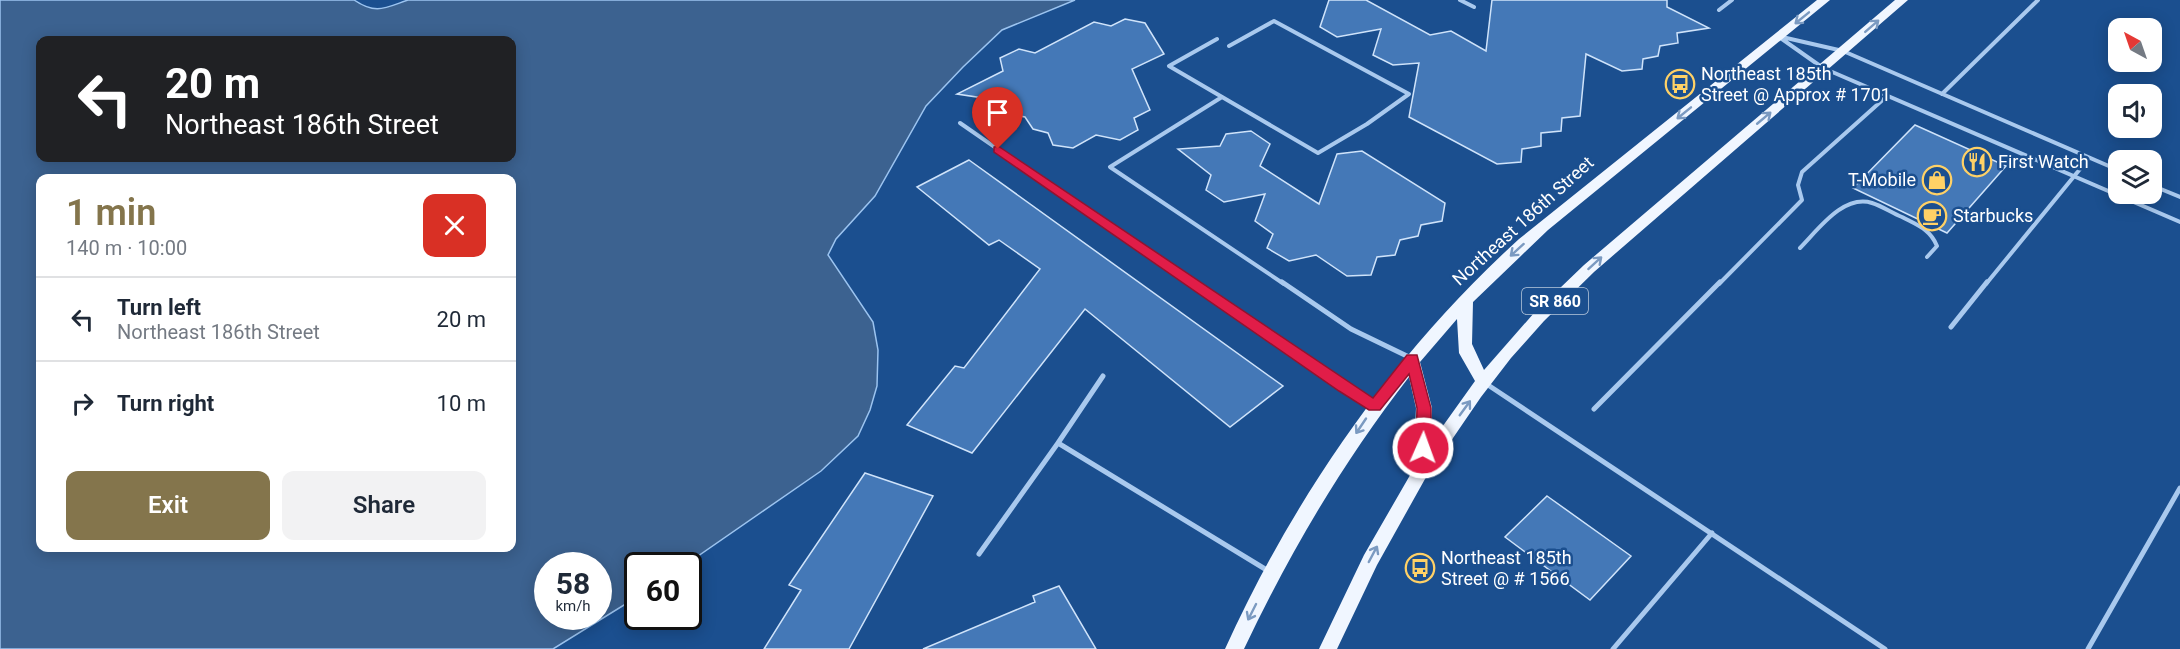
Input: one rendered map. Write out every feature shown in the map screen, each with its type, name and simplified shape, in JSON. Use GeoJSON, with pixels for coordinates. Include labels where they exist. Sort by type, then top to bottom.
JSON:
{"type":"FeatureCollection","features":[{"type":"Feature","properties":{"kind":"main road","name":"Northeast 186th Street"},"geometry":{"type":"LineString","coordinates":[[1234,649],[1272,573],[1326,478],[1375,406],[1412,359],[1466,300],[1510,257],[1569,206],[1824,0]]}},
{"type":"Feature","properties":{"kind":"main road","name":"SR 860"},"geometry":{"type":"LineString","coordinates":[[1328,649],[1372,555],[1420,473],[1484,382],[1539,317],[1595,262],[1902,0]]}},
{"type":"Feature","properties":{"kind":"main road"},"geometry":{"type":"LineString","coordinates":[[1466,300],[1463,325],[1465,352],[1470,364],[1484,382]]}},
{"type":"Feature","properties":{"kind":"main road"},"geometry":{"type":"LineString","coordinates":[[1412,359],[1424,408],[1420,473]]}},
{"type":"Feature","properties":{"kind":"lane"},"geometry":{"type":"LineString","coordinates":[[1460,0],[1474,7]]}},
{"type":"Feature","properties":{"kind":"lane"},"geometry":{"type":"LineString","coordinates":[[1719,10],[1732,0]]}},
{"type":"Feature","properties":{"kind":"lane"},"geometry":{"type":"LineString","coordinates":[[1942,94],[2038,0]]}},
{"type":"Feature","properties":{"kind":"lane"},"geometry":{"type":"LineString","coordinates":[[1217,39],[1168,66],[1318,153],[1367,124],[1409,94],[1275,21],[1229,46]]}},
{"type":"Feature","properties":{"kind":"lane"},"geometry":{"type":"LineString","coordinates":[[1779,36],[1843,51],[2108,166]]}},
{"type":"Feature","properties":{"kind":"lane"},"geometry":{"type":"LineString","coordinates":[[1779,36],[1823,68],[2180,222]]}},
{"type":"Feature","properties":{"kind":"lane"},"geometry":{"type":"LineString","coordinates":[[1594,409],[1802,200],[1798,185],[1802,172],[1887,96]]}},
{"type":"Feature","properties":{"kind":"lane"},"geometry":{"type":"LineString","coordinates":[[1222,97],[1110,167],[1351,328],[1412,359]]}},
{"type":"Feature","properties":{"kind":"lane"},"geometry":{"type":"LineString","coordinates":[[960,123],[1324,374],[1375,406]]}},
{"type":"Feature","properties":{"kind":"lane"},"geometry":{"type":"LineString","coordinates":[[1951,327],[2089,158]]}},
{"type":"Feature","properties":{"kind":"lane"},"geometry":{"type":"LineString","coordinates":[[2162,189],[2180,197]]}},
{"type":"Feature","properties":{"kind":"lane"},"geometry":{"type":"LineString","coordinates":[[1800,248],[1844,206],[1855,202],[1871,202],[1924,228],[1933,236],[1937,246],[1928,257]]}},
{"type":"Feature","properties":{"kind":"lane"},"geometry":{"type":"LineString","coordinates":[[979,554],[1058,443],[1102,376]]}},
{"type":"Feature","properties":{"kind":"lane"},"geometry":{"type":"LineString","coordinates":[[1484,382],[1885,649]]}},
{"type":"Feature","properties":{"kind":"lane"},"geometry":{"type":"LineString","coordinates":[[1058,443],[1272,573]]}},
{"type":"Feature","properties":{"kind":"lane"},"geometry":{"type":"LineString","coordinates":[[2088,649],[2180,488]]}},
{"type":"Feature","properties":{"kind":"lane"},"geometry":{"type":"LineString","coordinates":[[1613,649],[1712,533]]}},
{"type":"Feature","properties":{"kind":"water"},"geometry":{"type":"Polygon","coordinates":[[[0,0],[354,0],[368,7],[381,9],[408,0],[1075,0],[1002,30],[963,67],[926,106],[875,196],[836,239],[828,255],[873,322],[878,350],[877,386],[870,410],[858,436],[821,471],[702,553],[624,552],[624,605],[612,612],[612,552],[534,552],[534,630],[584,630],[553,649],[0,649],[0,0]]]}},
{"type":"Feature","properties":{"kind":"building"},"geometry":{"type":"Polygon","coordinates":[[[1329,0],[1366,0],[1430,35],[1451,31],[1486,51],[1492,0],[1667,0],[1667,7],[1709,28],[1677,33],[1678,43],[1660,46],[1658,56],[1643,59],[1642,69],[1622,71],[1586,54],[1580,116],[1562,118],[1561,131],[1541,133],[1541,146],[1522,149],[1521,162],[1497,164],[1409,117],[1419,63],[1393,65],[1373,55],[1381,29],[1337,37],[1320,27],[1329,0]]]}},
{"type":"Feature","properties":{"kind":"building"},"geometry":{"type":"Polygon","coordinates":[[[1125,19],[1145,23],[1164,54],[1132,69],[1150,110],[1134,118],[1138,130],[1120,140],[1096,135],[1073,148],[1053,145],[1048,133],[1033,129],[1025,117],[1009,114],[1003,101],[957,94],[1003,71],[1000,58],[1019,49],[1035,53],[1094,22],[1111,26],[1125,19]]]}},
{"type":"Feature","properties":{"kind":"building"},"geometry":{"type":"Polygon","coordinates":[[[1915,125],[2006,166],[1947,233],[1853,188],[1915,125]]]}},
{"type":"Feature","properties":{"kind":"building"},"geometry":{"type":"Polygon","coordinates":[[[1251,131],[1270,144],[1260,166],[1319,204],[1337,154],[1362,151],[1445,203],[1442,221],[1421,225],[1418,236],[1400,240],[1395,255],[1377,257],[1371,275],[1347,276],[1316,255],[1289,261],[1267,248],[1273,234],[1255,221],[1265,194],[1224,202],[1206,190],[1211,175],[1178,149],[1220,146],[1226,134],[1251,131]]]}},
{"type":"Feature","properties":{"kind":"building"},"geometry":{"type":"Polygon","coordinates":[[[969,160],[1283,386],[1230,427],[1085,309],[972,453],[907,425],[955,366],[964,368],[1040,269],[999,240],[989,245],[917,187],[969,160]]]}},
{"type":"Feature","properties":{"kind":"building"},"geometry":{"type":"Polygon","coordinates":[[[865,473],[933,496],[849,649],[764,649],[801,590],[789,585],[865,473]]]}},
{"type":"Feature","properties":{"kind":"building"},"geometry":{"type":"Polygon","coordinates":[[[1547,496],[1631,556],[1590,600],[1505,537],[1547,496]]]}},
{"type":"Feature","properties":{"kind":"building"},"geometry":{"type":"Polygon","coordinates":[[[1059,586],[1096,649],[923,649],[1035,602],[1033,596],[1059,586]]]}},
{"type":"Feature","properties":{"kind":"place","name":"Northeast 185th Street @ Approx # 1701"},"geometry":{"type":"Point","coordinates":[1680,84]}},
{"type":"Feature","properties":{"kind":"place","name":"First Watch"},"geometry":{"type":"Point","coordinates":[1977,162]}},
{"type":"Feature","properties":{"kind":"place","name":"T-Mobile"},"geometry":{"type":"Point","coordinates":[1937,180]}},
{"type":"Feature","properties":{"kind":"place","name":"Starbucks"},"geometry":{"type":"Point","coordinates":[1932,216]}},
{"type":"Feature","properties":{"kind":"place","name":"Northeast 185th Street @ # 1566"},"geometry":{"type":"Point","coordinates":[1420,568]}},
{"type":"Feature","properties":{"kind":"route"},"geometry":{"type":"LineString","coordinates":[[998,149],[1344,388],[1375,406],[1412,359],[1424,408],[1423,448]]}}]}
